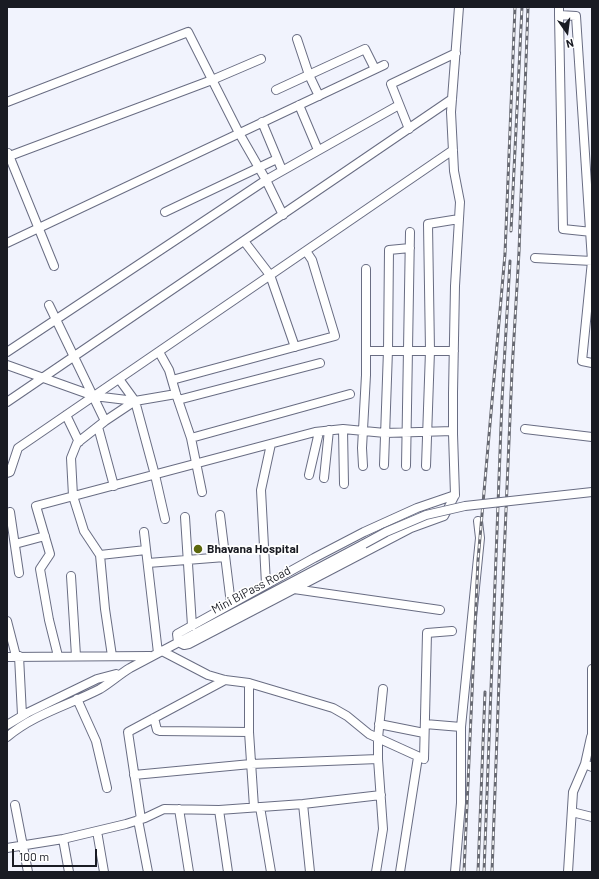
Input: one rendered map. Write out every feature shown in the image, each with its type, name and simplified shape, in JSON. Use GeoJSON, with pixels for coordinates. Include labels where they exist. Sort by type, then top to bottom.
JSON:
{"type":"FeatureCollection","features":[{"type":"Feature","properties":{"kind":"street"},"geometry":{"type":"LineString","coordinates":[[455,496],[418,508],[364,532],[266,584],[177,634],[178,642],[184,645],[190,644],[411,528],[444,516],[455,496],[453,431],[455,286],[460,202],[454,171],[451,112],[459,7]]}},
{"type":"Feature","properties":{"kind":"street"},"geometry":{"type":"LineString","coordinates":[[591,232],[563,229],[559,11],[576,16],[591,232],[592,261],[582,361],[592,363]]}},
{"type":"Feature","properties":{"kind":"street"},"geometry":{"type":"LineString","coordinates":[[7,102],[188,32],[239,133],[266,180],[283,215]]}},
{"type":"Feature","properties":{"kind":"street"},"geometry":{"type":"LineString","coordinates":[[297,39],[309,75],[319,96]]}},
{"type":"Feature","properties":{"kind":"street"},"geometry":{"type":"LineString","coordinates":[[276,90],[366,49],[375,69]]}},
{"type":"Feature","properties":{"kind":"street"},"geometry":{"type":"LineString","coordinates":[[408,129],[391,84],[456,53]]}},
{"type":"Feature","properties":{"kind":"street"},"geometry":{"type":"LineString","coordinates":[[54,266],[8,155],[212,80],[261,59]]}},
{"type":"Feature","properties":{"kind":"street"},"geometry":{"type":"LineString","coordinates":[[7,243],[384,65]]}},
{"type":"Feature","properties":{"kind":"street"},"geometry":{"type":"LineString","coordinates":[[7,402],[452,99]]}},
{"type":"Feature","properties":{"kind":"street"},"geometry":{"type":"LineString","coordinates":[[299,105],[318,150]]}},
{"type":"Feature","properties":{"kind":"street"},"geometry":{"type":"LineString","coordinates":[[7,352],[266,180],[399,105]]}},
{"type":"Feature","properties":{"kind":"street"},"geometry":{"type":"LineString","coordinates":[[262,122],[282,170]]}},
{"type":"Feature","properties":{"kind":"street"},"geometry":{"type":"LineString","coordinates":[[7,473],[10,472],[18,448],[453,150]]}},
{"type":"Feature","properties":{"kind":"street"},"geometry":{"type":"LineString","coordinates":[[165,212],[278,159]]}},
{"type":"Feature","properties":{"kind":"street"},"geometry":{"type":"LineString","coordinates":[[426,466],[430,351],[428,224],[459,219]]}},
{"type":"Feature","properties":{"kind":"street"},"geometry":{"type":"LineString","coordinates":[[406,466],[410,232]]}},
{"type":"Feature","properties":{"kind":"street"},"geometry":{"type":"LineString","coordinates":[[244,240],[270,275],[295,347]]}},
{"type":"Feature","properties":{"kind":"street"},"geometry":{"type":"LineString","coordinates":[[384,465],[388,351],[389,250],[410,248]]}},
{"type":"Feature","properties":{"kind":"street"},"geometry":{"type":"LineString","coordinates":[[172,380],[335,336],[312,260],[306,251]]}},
{"type":"Feature","properties":{"kind":"street"},"geometry":{"type":"LineString","coordinates":[[535,258],[592,261]]}},
{"type":"Feature","properties":{"kind":"street"},"geometry":{"type":"LineString","coordinates":[[363,466],[362,448],[366,352],[366,269]]}},
{"type":"Feature","properties":{"kind":"street"},"geometry":{"type":"LineString","coordinates":[[49,305],[105,421]]}},
{"type":"Feature","properties":{"kind":"street"},"geometry":{"type":"LineString","coordinates":[[366,352],[454,351]]}},
{"type":"Feature","properties":{"kind":"street"},"geometry":{"type":"LineString","coordinates":[[159,352],[170,370],[177,397],[191,438],[202,492]]}},
{"type":"Feature","properties":{"kind":"street"},"geometry":{"type":"LineString","coordinates":[[7,366],[43,377],[94,396],[135,401],[177,397],[320,363]]}},
{"type":"Feature","properties":{"kind":"street"},"geometry":{"type":"LineString","coordinates":[[119,379],[135,401],[155,475],[164,519]]}},
{"type":"Feature","properties":{"kind":"street"},"geometry":{"type":"LineString","coordinates":[[191,438],[350,394]]}},
{"type":"Feature","properties":{"kind":"street"},"geometry":{"type":"LineString","coordinates":[[112,656],[105,609],[100,555],[84,531],[73,496],[71,458],[79,442],[105,421],[135,401]]}},
{"type":"Feature","properties":{"kind":"street"},"geometry":{"type":"LineString","coordinates":[[66,415],[79,442]]}},
{"type":"Feature","properties":{"kind":"street"},"geometry":{"type":"LineString","coordinates":[[98,427],[114,486]]}},
{"type":"Feature","properties":{"kind":"street"},"geometry":{"type":"LineString","coordinates":[[58,656],[49,620],[40,569],[50,554],[36,506],[329,430],[343,429],[385,432],[453,431]]}},
{"type":"Feature","properties":{"kind":"street"},"geometry":{"type":"LineString","coordinates":[[343,429],[344,484]]}},
{"type":"Feature","properties":{"kind":"street"},"geometry":{"type":"LineString","coordinates":[[525,429],[592,437]]}},
{"type":"Feature","properties":{"kind":"street"},"geometry":{"type":"LineString","coordinates":[[324,478],[329,430]]}},
{"type":"Feature","properties":{"kind":"street"},"geometry":{"type":"LineString","coordinates":[[308,475],[319,432]]}},
{"type":"Feature","properties":{"kind":"street"},"geometry":{"type":"LineString","coordinates":[[266,584],[261,490],[271,444]]}},
{"type":"Feature","properties":{"kind":"street","name":"Mini BiPass Road"},"geometry":{"type":"LineString","coordinates":[[7,737],[15,730],[38,716],[101,688],[120,673],[157,653],[386,532],[426,515],[465,506],[592,492]]}},
{"type":"Feature","properties":{"kind":"street"},"geometry":{"type":"LineString","coordinates":[[10,512],[19,573]]}},
{"type":"Feature","properties":{"kind":"street"},"geometry":{"type":"LineString","coordinates":[[220,515],[231,604]]}},
{"type":"Feature","properties":{"kind":"street"},"geometry":{"type":"LineString","coordinates":[[185,517],[192,626]]}},
{"type":"Feature","properties":{"kind":"street"},"geometry":{"type":"LineString","coordinates":[[455,872],[461,803],[461,726],[480,538],[478,521]]}},
{"type":"Feature","properties":{"kind":"street"},"geometry":{"type":"LineString","coordinates":[[144,532],[157,653]]}},
{"type":"Feature","properties":{"kind":"street"},"geometry":{"type":"LineString","coordinates":[[15,544],[45,536]]}},
{"type":"Feature","properties":{"kind":"street"},"geometry":{"type":"LineString","coordinates":[[100,555],[146,550]]}},
{"type":"Feature","properties":{"kind":"street"},"geometry":{"type":"LineString","coordinates":[[148,564],[225,557]]}},
{"type":"Feature","properties":{"kind":"street"},"geometry":{"type":"LineString","coordinates":[[71,576],[76,656]]}},
{"type":"Feature","properties":{"kind":"street"},"geometry":{"type":"LineString","coordinates":[[294,589],[440,610]]}},
{"type":"Feature","properties":{"kind":"street"},"geometry":{"type":"LineString","coordinates":[[7,621],[18,656],[22,715]]}},
{"type":"Feature","properties":{"kind":"street"},"geometry":{"type":"LineString","coordinates":[[7,657],[112,656],[157,653],[226,680],[249,683],[333,708],[369,734],[424,759],[427,633],[452,631]]}},
{"type":"Feature","properties":{"kind":"street"},"geometry":{"type":"LineString","coordinates":[[569,872],[573,792],[589,765],[592,737],[592,669]]}},
{"type":"Feature","properties":{"kind":"street"},"geometry":{"type":"LineString","coordinates":[[7,725],[22,715],[97,680],[120,673]]}},
{"type":"Feature","properties":{"kind":"street"},"geometry":{"type":"LineString","coordinates":[[148,872],[139,820],[128,732],[226,680]]}},
{"type":"Feature","properties":{"kind":"street"},"geometry":{"type":"LineString","coordinates":[[249,683],[249,732],[251,764],[257,807],[271,872]]}},
{"type":"Feature","properties":{"kind":"street"},"geometry":{"type":"LineString","coordinates":[[376,872],[383,829],[378,738],[383,689]]}},
{"type":"Feature","properties":{"kind":"street"},"geometry":{"type":"LineString","coordinates":[[77,699],[96,741],[107,788]]}},
{"type":"Feature","properties":{"kind":"street"},"geometry":{"type":"LineString","coordinates":[[154,718],[157,730],[160,732],[249,732]]}},
{"type":"Feature","properties":{"kind":"street"},"geometry":{"type":"LineString","coordinates":[[380,724],[424,729],[461,726]]}},
{"type":"Feature","properties":{"kind":"street"},"geometry":{"type":"LineString","coordinates":[[400,872],[418,756]]}},
{"type":"Feature","properties":{"kind":"street"},"geometry":{"type":"LineString","coordinates":[[134,775],[251,764],[378,759]]}},
{"type":"Feature","properties":{"kind":"street"},"geometry":{"type":"LineString","coordinates":[[7,848],[63,839],[98,831],[139,820],[164,809],[179,808],[218,810],[303,804],[381,795]]}},
{"type":"Feature","properties":{"kind":"street"},"geometry":{"type":"LineString","coordinates":[[303,804],[310,872]]}},
{"type":"Feature","properties":{"kind":"street"},"geometry":{"type":"LineString","coordinates":[[15,805],[28,872]]}},
{"type":"Feature","properties":{"kind":"street"},"geometry":{"type":"LineString","coordinates":[[179,808],[189,872]]}},
{"type":"Feature","properties":{"kind":"street"},"geometry":{"type":"LineString","coordinates":[[218,810],[228,872]]}},
{"type":"Feature","properties":{"kind":"street"},"geometry":{"type":"LineString","coordinates":[[572,812],[592,817]]}},
{"type":"Feature","properties":{"kind":"street"},"geometry":{"type":"LineString","coordinates":[[98,831],[104,872]]}},
{"type":"Feature","properties":{"kind":"street"},"geometry":{"type":"LineString","coordinates":[[63,839],[69,872]]}},
{"type":"Feature","properties":{"kind":"railway"},"geometry":{"type":"LineString","coordinates":[[464,872],[478,560],[505,254],[515,7]]}},
{"type":"Feature","properties":{"kind":"railway"},"geometry":{"type":"LineString","coordinates":[[511,231],[522,7]]}},
{"type":"Feature","properties":{"kind":"railway"},"geometry":{"type":"LineString","coordinates":[[492,872],[528,7]]}},
{"type":"Feature","properties":{"kind":"railway"},"geometry":{"type":"LineString","coordinates":[[484,872],[502,400],[510,261]]}},
{"type":"Feature","properties":{"kind":"railway"},"geometry":{"type":"LineString","coordinates":[[478,872],[485,692]]}},
{"type":"Feature","properties":{"kind":"place","name":"Bhavana Hospital"},"geometry":{"type":"Point","coordinates":[198,549]}}]}
